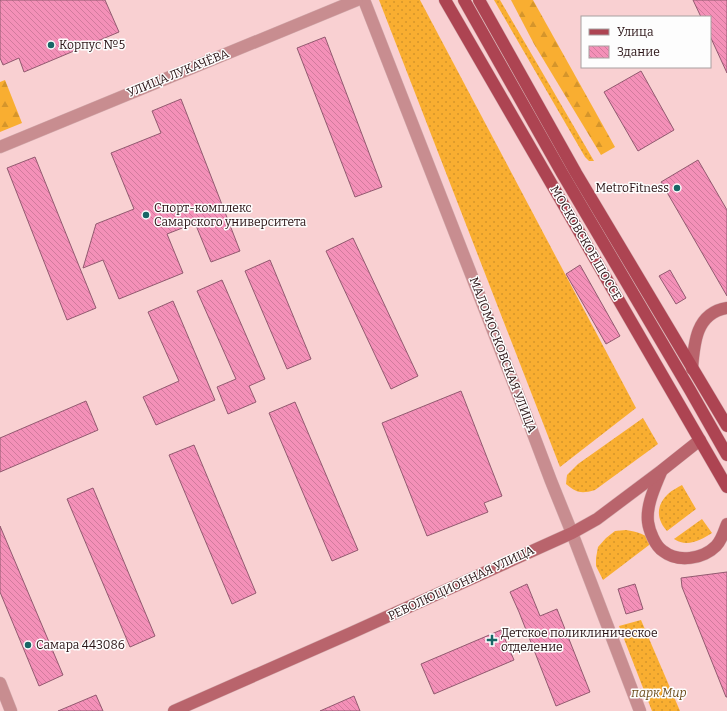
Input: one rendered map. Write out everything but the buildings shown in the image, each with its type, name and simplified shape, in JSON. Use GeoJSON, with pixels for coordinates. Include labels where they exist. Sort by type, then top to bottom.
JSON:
{"type":"FeatureCollection","features":[{"type":"Feature","properties":{"kind":"main road","name":"МОСКОВСКОЕ ШОССЕ"},"geometry":{"type":"LineString","coordinates":[[445,0],[727,487]]}},
{"type":"Feature","properties":{"kind":"main road","name":"МОСКОВСКОЕ ШОССЕ"},"geometry":{"type":"LineString","coordinates":[[464,0],[562,174],[727,455]]}},
{"type":"Feature","properties":{"kind":"main road"},"geometry":{"type":"LineString","coordinates":[[479,0],[576,173],[692,369],[726,422]]}},
{"type":"Feature","properties":{"kind":"main road"},"geometry":{"type":"LineString","coordinates":[[690,390],[695,340],[701,325],[713,313],[727,308]]}},
{"type":"Feature","properties":{"kind":"main road","name":"РЕВОЛЮЦИОННАЯ УЛИЦА"},"geometry":{"type":"LineString","coordinates":[[174,711],[351,634],[572,533],[597,519],[713,430],[726,422]]}},
{"type":"Feature","properties":{"kind":"main road"},"geometry":{"type":"LineString","coordinates":[[661,471],[648,507],[648,522],[651,535],[657,546],[663,552],[672,556],[687,558],[703,555],[717,545],[727,524]]}},
{"type":"Feature","properties":{"kind":"street","name":"УЛИЦА ЛУКАЧЁВА"},"geometry":{"type":"LineString","coordinates":[[0,147],[357,0]]}},
{"type":"Feature","properties":{"kind":"street","name":"МАЛОМОСКОВСКАЯ УЛИЦА"},"geometry":{"type":"LineString","coordinates":[[364,0],[640,711]]}},
{"type":"Feature","properties":{"kind":"street"},"geometry":{"type":"LineString","coordinates":[[0,683],[11,711]]}},
{"type":"Feature","properties":{"kind":"green space"},"geometry":{"type":"Polygon","coordinates":[[[379,0],[420,0],[636,408],[560,467],[379,0]]]}},
{"type":"Feature","properties":{"kind":"green space"},"geometry":{"type":"Polygon","coordinates":[[[494,0],[500,0],[594,161],[589,161],[585,157],[494,0]]]}},
{"type":"Feature","properties":{"kind":"green space"},"geometry":{"type":"Polygon","coordinates":[[[511,0],[533,0],[615,147],[601,155],[534,44],[511,0]]]}},
{"type":"Feature","properties":{"kind":"green space"},"geometry":{"type":"Polygon","coordinates":[[[5,80],[22,123],[0,132],[0,82],[5,80]]]}},
{"type":"Feature","properties":{"kind":"green space"},"geometry":{"type":"Polygon","coordinates":[[[643,418],[658,444],[595,490],[579,492],[566,484],[567,475],[578,464],[643,418]]]}},
{"type":"Feature","properties":{"kind":"green space"},"geometry":{"type":"Polygon","coordinates":[[[682,485],[696,509],[667,531],[659,517],[661,503],[668,494],[682,485]]]}},
{"type":"Feature","properties":{"kind":"green space"},"geometry":{"type":"Polygon","coordinates":[[[702,519],[712,533],[699,540],[689,543],[679,542],[674,539],[702,519]]]}},
{"type":"Feature","properties":{"kind":"green space"},"geometry":{"type":"Polygon","coordinates":[[[626,530],[641,534],[653,542],[603,580],[596,566],[598,547],[615,531],[626,530]]]}},
{"type":"Feature","properties":{"kind":"green space","name":"парк Мир"},"geometry":{"type":"Polygon","coordinates":[[[641,620],[680,711],[652,711],[619,626],[641,620]]]}},
{"type":"Feature","properties":{"kind":"place","name":"Корпус №5"},"geometry":{"type":"Point","coordinates":[51,45]}},
{"type":"Feature","properties":{"kind":"place","name":"MetroFitness"},"geometry":{"type":"Point","coordinates":[677,188]}},
{"type":"Feature","properties":{"kind":"place","name":"Спорт-комплекс Самарского университета"},"geometry":{"type":"Point","coordinates":[146,215]}},
{"type":"Feature","properties":{"kind":"place","name":"Детское поликлиническое отделение"},"geometry":{"type":"Point","coordinates":[492,640]}},
{"type":"Feature","properties":{"kind":"place","name":"Самара 443086"},"geometry":{"type":"Point","coordinates":[28,645]}}]}
